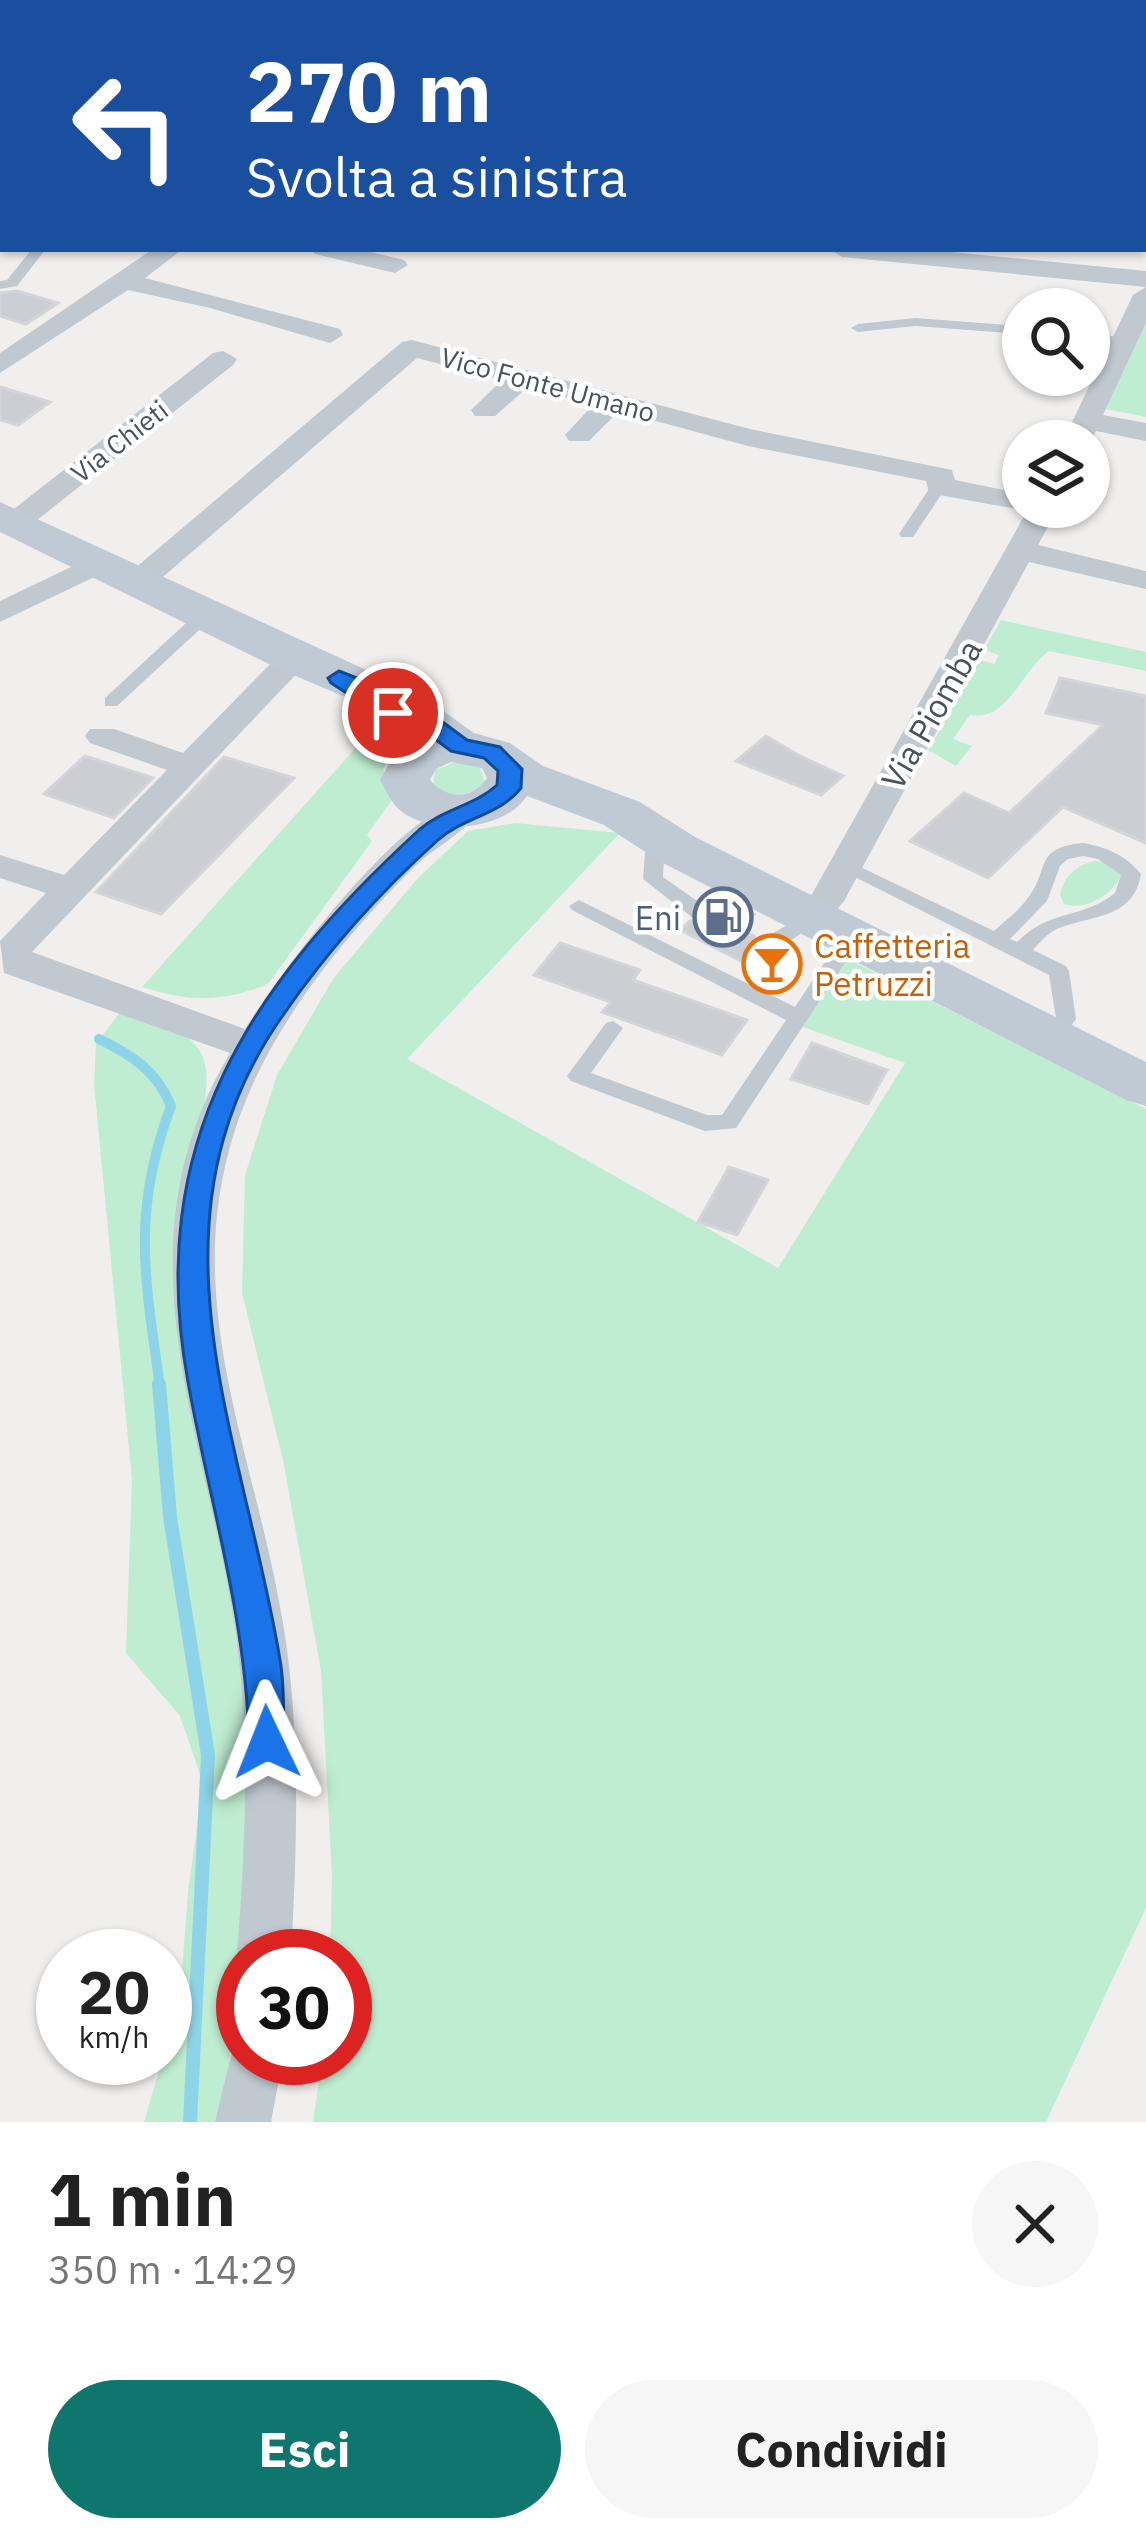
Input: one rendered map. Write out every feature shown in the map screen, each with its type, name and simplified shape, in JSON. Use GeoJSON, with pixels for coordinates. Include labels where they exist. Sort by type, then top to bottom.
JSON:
{"type":"FeatureCollection","features":[{"type":"Feature","properties":{"kind":"main road"},"geometry":{"type":"LineString","coordinates":[[8,519],[339,678],[406,724],[430,766],[434,808],[488,794],[661,840],[809,932],[1051,1038],[1146,1086]]}},
{"type":"Feature","properties":{"kind":"main road"},"geometry":{"type":"LineString","coordinates":[[430,766],[491,752],[488,794]]}},
{"type":"Feature","properties":{"kind":"street"},"geometry":{"type":"LineString","coordinates":[[0,365],[166,252]]}},
{"type":"Feature","properties":{"kind":"street"},"geometry":{"type":"LineString","coordinates":[[337,252],[395,265]]}},
{"type":"Feature","properties":{"kind":"street"},"geometry":{"type":"LineString","coordinates":[[872,252],[1146,279]]}},
{"type":"Feature","properties":{"kind":"street"},"geometry":{"type":"LineString","coordinates":[[124,280],[330,335]]}},
{"type":"Feature","properties":{"kind":"street"},"geometry":{"type":"LineString","coordinates":[[1087,420],[1146,295]]}},
{"type":"Feature","properties":{"kind":"street","name":"Vico Fonte Umano"},"geometry":{"type":"LineString","coordinates":[[118,573],[412,348],[748,437],[943,476],[939,486],[1002,499]]}},
{"type":"Feature","properties":{"kind":"street","name":"Via Chieti"},"geometry":{"type":"LineString","coordinates":[[8,519],[223,359]]}},
{"type":"Feature","properties":{"kind":"street"},"geometry":{"type":"LineString","coordinates":[[485,410],[523,377]]}},
{"type":"Feature","properties":{"kind":"street"},"geometry":{"type":"LineString","coordinates":[[579,435],[613,401]]}},
{"type":"Feature","properties":{"kind":"street"},"geometry":{"type":"LineString","coordinates":[[1110,431],[1146,432]]}},
{"type":"Feature","properties":{"kind":"street","name":"Via Piomba"},"geometry":{"type":"LineString","coordinates":[[809,932],[1034,528]]}},
{"type":"Feature","properties":{"kind":"street"},"geometry":{"type":"LineString","coordinates":[[1023,551],[1146,580]]}},
{"type":"Feature","properties":{"kind":"street"},"geometry":{"type":"LineString","coordinates":[[0,613],[118,573]]}},
{"type":"Feature","properties":{"kind":"street"},"geometry":{"type":"LineString","coordinates":[[252,1046],[16,964],[13,950],[294,658]]}},
{"type":"Feature","properties":{"kind":"street"},"geometry":{"type":"LineString","coordinates":[[107,719],[189,766]]}},
{"type":"Feature","properties":{"kind":"street"},"geometry":{"type":"LineString","coordinates":[[342,924],[400,829],[430,766]]}},
{"type":"Feature","properties":{"kind":"street"},"geometry":{"type":"LineString","coordinates":[[266,1929],[271,1860],[264,1664],[202,1379],[191,1297],[192,1238],[203,1167],[224,1095],[270,1014],[342,924],[431,833],[488,794]]}},
{"type":"Feature","properties":{"kind":"street"},"geometry":{"type":"LineString","coordinates":[[0,866],[59,901]]}},
{"type":"Feature","properties":{"kind":"street"},"geometry":{"type":"LineString","coordinates":[[243,2122],[250,2085]]}},
{"type":"Feature","properties":{"kind":"lane"},"geometry":{"type":"LineString","coordinates":[[0,285],[12,283],[37,252]]}},
{"type":"Feature","properties":{"kind":"lane"},"geometry":{"type":"LineString","coordinates":[[858,328],[915,322],[1002,328]]}},
{"type":"Feature","properties":{"kind":"lane"},"geometry":{"type":"LineString","coordinates":[[1110,338],[1126,341]]}},
{"type":"Feature","properties":{"kind":"lane"},"geometry":{"type":"LineString","coordinates":[[907,534],[939,486]]}},
{"type":"Feature","properties":{"kind":"lane"},"geometry":{"type":"LineString","coordinates":[[107,719],[205,615]]}},
{"type":"Feature","properties":{"kind":"lane"},"geometry":{"type":"LineString","coordinates":[[661,840],[653,879],[700,913]]}},
{"type":"Feature","properties":{"kind":"lane"},"geometry":{"type":"LineString","coordinates":[[997,940],[1042,893],[1050,866],[1059,856],[1087,850],[1108,855],[1131,874],[1126,893],[1117,903],[1044,928],[1020,952]]}},
{"type":"Feature","properties":{"kind":"lane"},"geometry":{"type":"LineString","coordinates":[[844,867],[1060,971],[1066,1019],[1051,1038]]}},
{"type":"Feature","properties":{"kind":"lane"},"geometry":{"type":"LineString","coordinates":[[579,906],[797,1017]]}},
{"type":"Feature","properties":{"kind":"lane"},"geometry":{"type":"LineString","coordinates":[[614,1028],[578,1076],[705,1123],[728,1123],[797,1017],[809,932]]}},
{"type":"Feature","properties":{"kind":"green space"},"geometry":{"type":"Polygon","coordinates":[[[1146,322],[1146,417],[1106,409],[1146,322]]]}},
{"type":"Feature","properties":{"kind":"green space"},"geometry":{"type":"Polygon","coordinates":[[[1001,620],[1146,652],[1146,671],[1049,651],[1004,703],[983,715],[970,715],[953,739],[972,746],[956,766],[928,750],[980,660],[994,664],[999,655],[984,650],[1001,620]]]}},
{"type":"Feature","properties":{"kind":"green space"},"geometry":{"type":"Polygon","coordinates":[[[384,716],[402,731],[383,769],[392,800],[367,835],[372,841],[268,984],[236,995],[205,998],[142,987],[384,716]]]}},
{"type":"Feature","properties":{"kind":"green space"},"geometry":{"type":"Polygon","coordinates":[[[456,762],[480,767],[485,783],[459,794],[433,786],[435,770],[456,762]]]}},
{"type":"Feature","properties":{"kind":"green space"},"geometry":{"type":"Polygon","coordinates":[[[515,823],[620,833],[407,1059],[778,1268],[905,1063],[797,1025],[844,957],[1146,1109],[1146,1908],[1046,2122],[313,2122],[318,2085],[372,2085],[372,1929],[331,1929],[321,1671],[283,1460],[242,1293],[245,1175],[277,1075],[333,979],[417,879],[468,831],[515,823]]]}},
{"type":"Feature","properties":{"kind":"green space"},"geometry":{"type":"Polygon","coordinates":[[[1095,861],[1122,874],[1118,882],[1090,903],[1064,904],[1060,895],[1068,877],[1095,861]]]}},
{"type":"Feature","properties":{"kind":"green space"},"geometry":{"type":"Polygon","coordinates":[[[124,1007],[187,1037],[198,1048],[207,1078],[199,1130],[223,1532],[250,1727],[244,1929],[216,1929],[216,2085],[226,2085],[221,2122],[144,2122],[155,2085],[192,2085],[192,1929],[185,1929],[203,1783],[180,1716],[126,1653],[132,1480],[94,1084],[96,1044],[124,1007]]]}},
{"type":"Feature","properties":{"kind":"building"},"geometry":{"type":"Polygon","coordinates":[[[17,291],[58,303],[26,324],[0,316],[0,293],[17,291]]]}},
{"type":"Feature","properties":{"kind":"building"},"geometry":{"type":"Polygon","coordinates":[[[0,387],[50,402],[18,425],[0,420],[0,387]]]}},
{"type":"Feature","properties":{"kind":"building"},"geometry":{"type":"Polygon","coordinates":[[[1060,678],[1146,696],[1146,843],[1063,807],[988,878],[910,841],[964,793],[1009,813],[1103,725],[1046,713],[1060,678]]]}},
{"type":"Feature","properties":{"kind":"building"},"geometry":{"type":"Polygon","coordinates":[[[766,736],[843,776],[821,795],[736,761],[766,736]]]}},
{"type":"Feature","properties":{"kind":"building"},"geometry":{"type":"Polygon","coordinates":[[[85,756],[153,778],[114,818],[44,794],[85,756]]]}},
{"type":"Feature","properties":{"kind":"building"},"geometry":{"type":"Polygon","coordinates":[[[224,757],[294,778],[161,914],[96,892],[224,757]]]}},
{"type":"Feature","properties":{"kind":"building"},"geometry":{"type":"Polygon","coordinates":[[[719,897],[754,914],[738,928],[754,936],[756,950],[743,962],[680,930],[690,921],[711,920],[710,904],[719,897]]]}},
{"type":"Feature","properties":{"kind":"building"},"geometry":{"type":"Polygon","coordinates":[[[560,943],[640,970],[633,980],[747,1020],[722,1055],[602,1012],[611,1002],[534,975],[560,943]]]}},
{"type":"Feature","properties":{"kind":"building"},"geometry":{"type":"Polygon","coordinates":[[[812,1043],[887,1070],[868,1104],[791,1079],[812,1043]]]}},
{"type":"Feature","properties":{"kind":"building"},"geometry":{"type":"Polygon","coordinates":[[[729,1167],[768,1180],[737,1235],[698,1222],[729,1167]]]}},
{"type":"Feature","properties":{"kind":"waterway"},"geometry":{"type":"LineString","coordinates":[[99,1039],[142,1065],[171,1106],[158,1144],[146,1213],[146,1278],[160,1387]]}},
{"type":"Feature","properties":{"kind":"waterway"},"geometry":{"type":"LineString","coordinates":[[159,1384],[170,1517],[208,1755],[190,2122]]}},
{"type":"Feature","properties":{"kind":"place","name":"Eni"},"geometry":{"type":"Point","coordinates":[723,917]}},
{"type":"Feature","properties":{"kind":"place","name":"Caffetteria Petruzzi"},"geometry":{"type":"Point","coordinates":[772,964]}},
{"type":"Feature","properties":{"kind":"route"},"geometry":{"type":"LineString","coordinates":[[267,1742],[264,1664],[202,1379],[191,1297],[192,1238],[203,1167],[224,1095],[270,1014],[342,924],[431,833],[463,811],[492,803],[509,788],[510,769],[491,752],[460,746],[404,705],[339,678],[393,713]]}}]}
